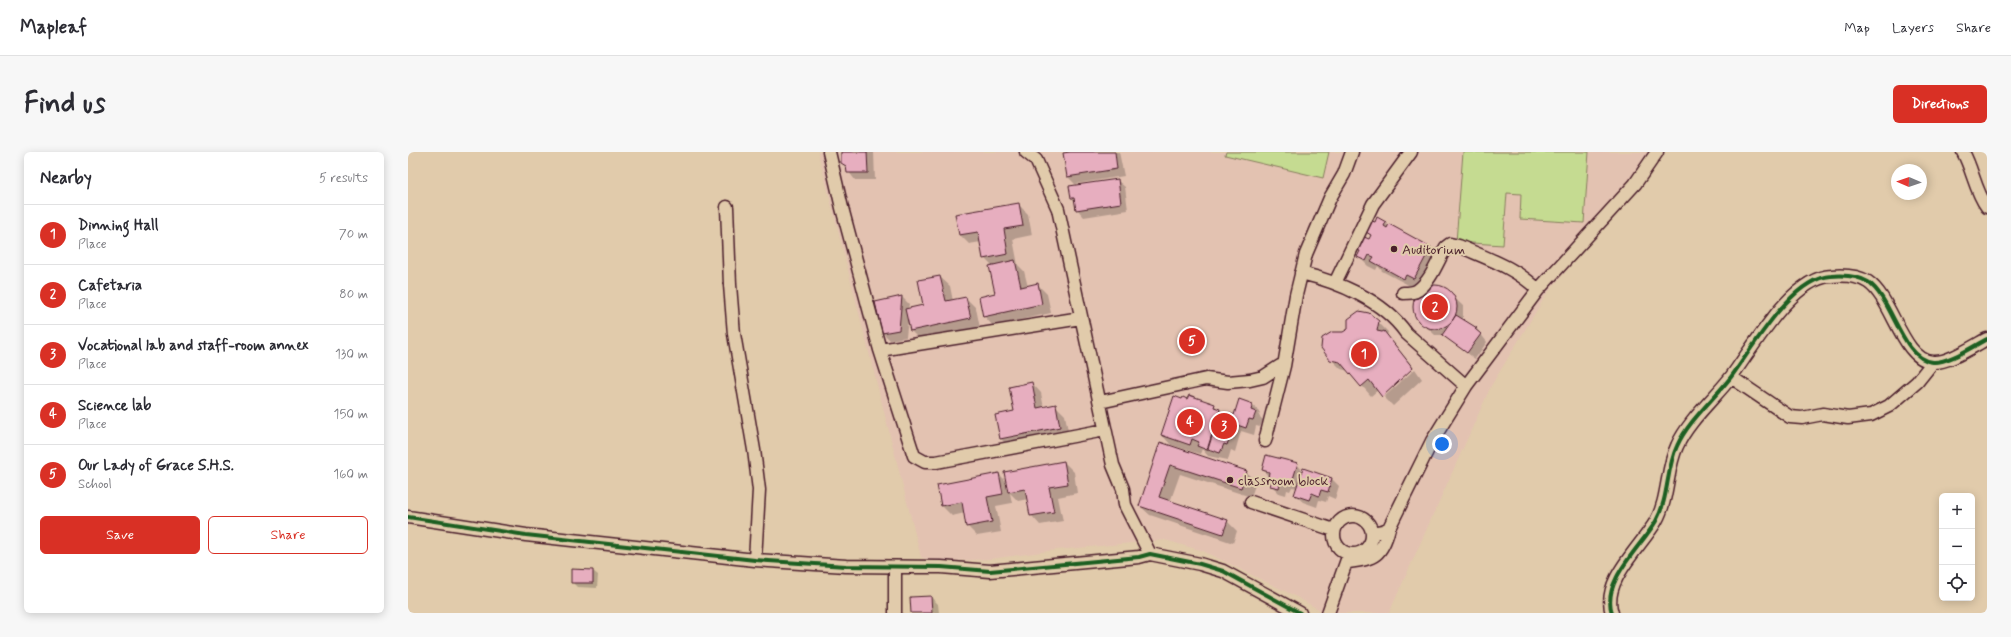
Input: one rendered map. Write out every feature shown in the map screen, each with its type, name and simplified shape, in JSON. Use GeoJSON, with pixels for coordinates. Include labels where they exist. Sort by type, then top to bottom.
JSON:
{"type":"FeatureCollection","features":[{"type":"Feature","properties":{"kind":"street"},"geometry":{"type":"LineString","coordinates":[[829,152],[842,208],[880,350],[910,448],[918,460],[925,462],[936,462],[1105,430]]}},
{"type":"Feature","properties":{"kind":"street"},"geometry":{"type":"LineString","coordinates":[[1026,152],[1036,160],[1058,209],[1080,318],[1113,465],[1123,489],[1125,505],[1150,554]]}},
{"type":"Feature","properties":{"kind":"street"},"geometry":{"type":"LineString","coordinates":[[1265,441],[1284,366],[1301,273],[1318,225],[1330,198],[1344,174],[1352,152]]}},
{"type":"Feature","properties":{"kind":"street"},"geometry":{"type":"LineString","coordinates":[[1335,283],[1373,204],[1411,152]]}},
{"type":"Feature","properties":{"kind":"street"},"geometry":{"type":"LineString","coordinates":[[1328,613],[1348,558],[1366,548],[1370,543],[1372,532],[1364,520],[1353,516],[1342,520],[1334,530],[1335,542],[1348,558],[1365,560],[1378,554],[1432,440],[1466,386],[1538,290],[1635,184],[1657,152]]}},
{"type":"Feature","properties":{"kind":"street"},"geometry":{"type":"LineString","coordinates":[[1964,152],[1971,167],[1979,193],[1987,207]]}},
{"type":"Feature","properties":{"kind":"street"},"geometry":{"type":"LineString","coordinates":[[727,207],[730,284],[734,334],[754,450],[759,490],[755,560]]}},
{"type":"Feature","properties":{"kind":"street"},"geometry":{"type":"LineString","coordinates":[[1403,293],[1413,293],[1419,290],[1425,283],[1446,247],[1454,244],[1524,277],[1538,290]]}},
{"type":"Feature","properties":{"kind":"street"},"geometry":{"type":"LineString","coordinates":[[1301,273],[1335,283],[1363,296],[1400,325],[1406,333],[1466,386]]}},
{"type":"Feature","properties":{"kind":"street"},"geometry":{"type":"LineString","coordinates":[[1612,613],[1609,599],[1611,590],[1616,579],[1656,520],[1662,507],[1676,446],[1683,435],[1731,377],[1768,322],[1804,287],[1820,278],[1830,276],[1852,276],[1868,282],[1882,298],[1909,345],[1921,359],[1933,362],[1945,361],[1987,339]]}},
{"type":"Feature","properties":{"kind":"street"},"geometry":{"type":"LineString","coordinates":[[880,350],[1080,318]]}},
{"type":"Feature","properties":{"kind":"street"},"geometry":{"type":"LineString","coordinates":[[1731,377],[1790,417],[1802,418],[1823,414],[1848,418],[1871,415],[1889,406],[1917,382],[1933,362]]}},
{"type":"Feature","properties":{"kind":"street"},"geometry":{"type":"LineString","coordinates":[[1100,402],[1206,379],[1228,382],[1250,380],[1263,377],[1280,366],[1284,366]]}},
{"type":"Feature","properties":{"kind":"street"},"geometry":{"type":"LineString","coordinates":[[1250,502],[1334,530]]}},
{"type":"Feature","properties":{"kind":"street"},"geometry":{"type":"LineString","coordinates":[[408,517],[526,535],[755,560],[895,567],[990,571],[1139,557],[1150,554],[1200,564],[1223,571],[1300,613]]}},
{"type":"Feature","properties":{"kind":"street"},"geometry":{"type":"LineString","coordinates":[[1372,532],[1384,531],[1389,528]]}},
{"type":"Feature","properties":{"kind":"street"},"geometry":{"type":"LineString","coordinates":[[895,567],[895,613]]}},
{"type":"Feature","properties":{"kind":"shaded area"},"geometry":{"type":"Polygon","coordinates":[[[818,152],[1664,152],[1546,295],[1491,386],[1389,613],[1325,613],[1293,595],[1203,551],[1165,540],[1056,550],[990,559],[931,562],[921,557],[818,152]]]}},
{"type":"Feature","properties":{"kind":"green space"},"geometry":{"type":"Polygon","coordinates":[[[1226,152],[1329,152],[1323,178],[1225,155],[1226,152]]]}},
{"type":"Feature","properties":{"kind":"green space"},"geometry":{"type":"Polygon","coordinates":[[[1463,152],[1589,152],[1584,223],[1520,219],[1521,194],[1507,193],[1503,245],[1456,242],[1463,152]]]}},
{"type":"Feature","properties":{"kind":"building"},"geometry":{"type":"Polygon","coordinates":[[[841,152],[867,152],[868,173],[847,173],[846,166],[841,163],[841,152]]]}},
{"type":"Feature","properties":{"kind":"building"},"geometry":{"type":"Polygon","coordinates":[[[1115,152],[1117,169],[1067,177],[1063,153],[1115,152]]]}},
{"type":"Feature","properties":{"kind":"building"},"geometry":{"type":"Polygon","coordinates":[[[1118,179],[1121,203],[1076,210],[1074,198],[1071,198],[1069,186],[1118,179]]]}},
{"type":"Feature","properties":{"kind":"building"},"geometry":{"type":"Polygon","coordinates":[[[1019,203],[1023,226],[1004,229],[1008,254],[983,259],[978,232],[959,235],[955,214],[1019,203]]]}},
{"type":"Feature","properties":{"kind":"building","name":"Auditorium"},"geometry":{"type":"Polygon","coordinates":[[[1377,217],[1386,222],[1384,226],[1387,228],[1389,224],[1431,247],[1414,279],[1406,275],[1404,279],[1371,261],[1374,257],[1369,255],[1366,261],[1357,257],[1360,251],[1357,250],[1364,237],[1369,239],[1371,235],[1366,232],[1372,221],[1375,222],[1377,217]]]}},
{"type":"Feature","properties":{"kind":"building"},"geometry":{"type":"Polygon","coordinates":[[[1015,260],[1021,287],[1038,283],[1042,304],[983,317],[979,297],[995,293],[989,266],[1015,260]]]}},
{"type":"Feature","properties":{"kind":"building"},"geometry":{"type":"Polygon","coordinates":[[[940,276],[946,301],[966,297],[971,318],[910,331],[905,309],[923,305],[918,280],[940,276]]]}},
{"type":"Feature","properties":{"kind":"building"},"geometry":{"type":"Polygon","coordinates":[[[1435,285],[1447,289],[1453,295],[1457,307],[1453,319],[1447,325],[1435,329],[1423,325],[1417,319],[1413,307],[1417,295],[1423,289],[1435,285]]]}},
{"type":"Feature","properties":{"kind":"building"},"geometry":{"type":"Polygon","coordinates":[[[902,296],[899,330],[882,333],[875,302],[902,296]]]}},
{"type":"Feature","properties":{"kind":"building"},"geometry":{"type":"Polygon","coordinates":[[[1359,311],[1369,313],[1379,321],[1377,331],[1384,331],[1413,368],[1382,397],[1369,380],[1361,387],[1340,362],[1330,360],[1321,348],[1322,338],[1332,332],[1343,332],[1348,329],[1348,319],[1359,311]]]}},
{"type":"Feature","properties":{"kind":"building"},"geometry":{"type":"Polygon","coordinates":[[[1456,315],[1477,328],[1475,329],[1481,334],[1467,353],[1442,335],[1456,315]]]}},
{"type":"Feature","properties":{"kind":"building"},"geometry":{"type":"Polygon","coordinates":[[[1032,382],[1037,408],[1056,404],[1060,427],[1000,439],[995,415],[1014,411],[1009,387],[1032,382]]]}},
{"type":"Feature","properties":{"kind":"building"},"geometry":{"type":"Polygon","coordinates":[[[1189,395],[1215,404],[1214,407],[1220,409],[1207,450],[1197,446],[1199,442],[1192,439],[1190,445],[1161,435],[1174,396],[1187,399],[1189,395]]]}},
{"type":"Feature","properties":{"kind":"building"},"geometry":{"type":"Polygon","coordinates":[[[1239,399],[1253,404],[1251,410],[1256,412],[1253,420],[1249,419],[1246,428],[1234,424],[1227,445],[1224,444],[1220,453],[1208,449],[1220,411],[1234,415],[1239,399]]]}},
{"type":"Feature","properties":{"kind":"building","name":"classroom block"},"geometry":{"type":"Polygon","coordinates":[[[1160,442],[1247,471],[1241,488],[1170,465],[1159,497],[1228,520],[1223,534],[1139,506],[1160,442]]]}},
{"type":"Feature","properties":{"kind":"building"},"geometry":{"type":"Polygon","coordinates":[[[1266,455],[1298,463],[1292,482],[1284,480],[1283,484],[1280,483],[1279,488],[1270,486],[1272,479],[1268,478],[1269,472],[1262,470],[1266,455]]]}},
{"type":"Feature","properties":{"kind":"building"},"geometry":{"type":"Polygon","coordinates":[[[1064,461],[1068,484],[1049,487],[1054,512],[1030,516],[1025,489],[1008,492],[1004,472],[1064,461]]]}},
{"type":"Feature","properties":{"kind":"building"},"geometry":{"type":"Polygon","coordinates":[[[1303,468],[1332,478],[1328,492],[1321,490],[1319,496],[1312,493],[1309,500],[1294,495],[1303,468]]]}},
{"type":"Feature","properties":{"kind":"building"},"geometry":{"type":"Polygon","coordinates":[[[999,473],[1003,494],[987,497],[992,522],[966,527],[962,502],[941,506],[937,485],[999,473]]]}},
{"type":"Feature","properties":{"kind":"building"},"geometry":{"type":"Polygon","coordinates":[[[571,569],[593,570],[593,583],[571,583],[571,569]]]}},
{"type":"Feature","properties":{"kind":"building"},"geometry":{"type":"Polygon","coordinates":[[[931,596],[932,613],[911,613],[910,597],[931,596]]]}},
{"type":"Feature","properties":{"kind":"cycle path"},"geometry":{"type":"LineString","coordinates":[[1612,613],[1610,601],[1612,589],[1624,565],[1656,521],[1663,503],[1673,455],[1682,437],[1694,419],[1731,377],[1774,316],[1802,289],[1816,280],[1831,276],[1850,276],[1860,278],[1868,282],[1877,290],[1905,340],[1913,351],[1922,359],[1933,362],[1939,362],[1961,354],[1987,339]]}},
{"type":"Feature","properties":{"kind":"cycle path"},"geometry":{"type":"LineString","coordinates":[[408,517],[526,535],[755,560],[846,566],[941,567],[990,571],[1139,557],[1150,554],[1200,564],[1223,571],[1300,613]]}},
{"type":"Feature","properties":{"kind":"place","name":"Auditorium"},"geometry":{"type":"Point","coordinates":[1394,249]}},
{"type":"Feature","properties":{"kind":"place","name":"Cafetaria"},"geometry":{"type":"Point","coordinates":[1435,307]}},
{"type":"Feature","properties":{"kind":"place","name":"Our Lady of Grace S.H.S."},"geometry":{"type":"Point","coordinates":[1192,341]}},
{"type":"Feature","properties":{"kind":"place","name":"Dinning Hall"},"geometry":{"type":"Point","coordinates":[1364,354]}},
{"type":"Feature","properties":{"kind":"place","name":"Science lab"},"geometry":{"type":"Point","coordinates":[1190,422]}},
{"type":"Feature","properties":{"kind":"place","name":"Vocational lab and staff-room annex"},"geometry":{"type":"Point","coordinates":[1224,426]}},
{"type":"Feature","properties":{"kind":"place","name":"classroom block"},"geometry":{"type":"Point","coordinates":[1230,480]}}]}
